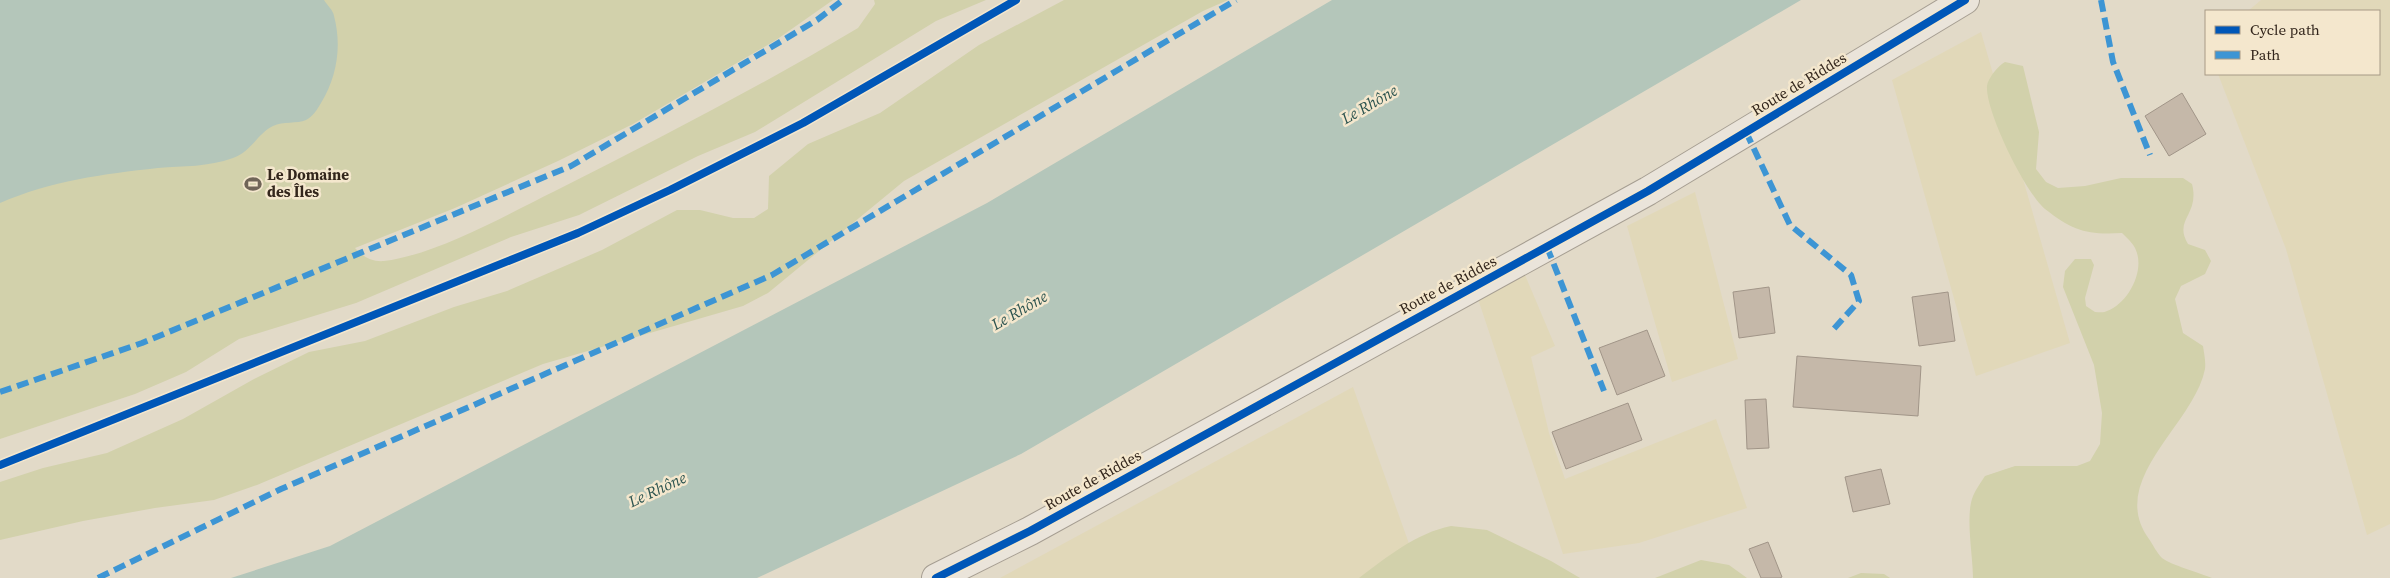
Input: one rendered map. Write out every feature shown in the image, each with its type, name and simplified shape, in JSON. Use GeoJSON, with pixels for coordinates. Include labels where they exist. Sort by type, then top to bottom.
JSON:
{"type":"FeatureCollection","features":[{"type":"Feature","properties":{"kind":"street","name":"Route de Riddes"},"geometry":{"type":"LineString","coordinates":[[936,578],[1030,531],[1640,196],[1965,0]]}},
{"type":"Feature","properties":{"kind":"shaded area"},"geometry":{"type":"Polygon","coordinates":[[[2261,0],[2390,0],[2390,524],[2367,535],[2286,249],[2218,75],[2380,75],[2380,10],[2249,10],[2261,0]]]}},
{"type":"Feature","properties":{"kind":"shaded area"},"geometry":{"type":"Polygon","coordinates":[[[1981,32],[2070,343],[1976,376],[1892,80],[1981,32]]]}},
{"type":"Feature","properties":{"kind":"shaded area"},"geometry":{"type":"Polygon","coordinates":[[[1695,192],[1738,359],[1672,382],[1627,226],[1695,192]]]}},
{"type":"Feature","properties":{"kind":"shaded area"},"geometry":{"type":"Polygon","coordinates":[[[1525,275],[1555,346],[1531,357],[1549,433],[1565,479],[1716,419],[1747,508],[1639,543],[1563,554],[1478,299],[1525,275]]]}},
{"type":"Feature","properties":{"kind":"shaded area"},"geometry":{"type":"Polygon","coordinates":[[[1353,387],[1417,566],[1367,578],[1000,578],[1353,387]]]}},
{"type":"Feature","properties":{"kind":"green space","name":"Le Domaine des Îles"},"geometry":{"type":"Polygon","coordinates":[[[0,0],[833,0],[776,40],[633,124],[455,208],[355,248],[368,258],[384,261],[426,251],[494,222],[708,112],[858,28],[875,4],[874,0],[986,0],[936,21],[755,132],[698,156],[579,215],[511,237],[356,303],[239,339],[186,372],[135,394],[0,439],[0,0]]]}},
{"type":"Feature","properties":{"kind":"green space"},"geometry":{"type":"Polygon","coordinates":[[[1064,0],[1228,0],[1203,11],[904,181],[768,293],[743,306],[543,364],[257,485],[214,500],[83,521],[0,540],[0,482],[43,468],[107,453],[183,419],[254,379],[309,352],[365,341],[454,307],[507,291],[602,250],[677,210],[700,210],[733,218],[754,218],[768,209],[769,176],[808,144],[880,113],[979,45],[1064,0]]]}},
{"type":"Feature","properties":{"kind":"green space"},"geometry":{"type":"Polygon","coordinates":[[[2005,62],[2023,66],[2039,132],[2036,169],[2046,182],[2058,188],[2085,186],[2121,178],[2183,178],[2192,184],[2193,203],[2183,228],[2184,236],[2188,244],[2205,250],[2211,261],[2205,274],[2181,286],[2175,299],[2183,333],[2203,346],[2205,369],[2198,390],[2186,411],[2145,474],[2138,495],[2139,517],[2149,539],[2162,558],[2212,578],[1973,578],[1969,525],[1971,504],[1974,493],[1985,476],[2015,466],[2077,466],[2090,461],[2100,444],[2102,413],[2094,365],[2063,287],[2065,271],[2075,259],[2091,259],[2094,265],[2085,298],[2086,306],[2095,312],[2106,312],[2122,301],[2128,293],[2137,275],[2138,266],[2138,256],[2135,248],[2122,233],[2090,232],[2072,227],[2045,209],[2028,187],[1999,132],[1988,98],[1987,86],[1989,79],[1996,69],[2005,62]]]}},
{"type":"Feature","properties":{"kind":"green space"},"geometry":{"type":"Polygon","coordinates":[[[1451,526],[1487,530],[1551,561],[1580,578],[1359,578],[1391,554],[1414,540],[1438,529],[1451,526]]]}},
{"type":"Feature","properties":{"kind":"green space"},"geometry":{"type":"Polygon","coordinates":[[[1701,560],[1729,565],[1747,578],[1655,578],[1701,560]]]}},
{"type":"Feature","properties":{"kind":"green space"},"geometry":{"type":"Polygon","coordinates":[[[1861,573],[1884,574],[1890,578],[1848,578],[1861,573]]]}},
{"type":"Feature","properties":{"kind":"water"},"geometry":{"type":"Polygon","coordinates":[[[0,0],[324,0],[333,14],[336,27],[338,39],[337,61],[331,83],[311,117],[306,120],[281,124],[267,129],[245,152],[233,158],[205,165],[138,170],[97,176],[38,189],[0,203],[0,0]]]}},
{"type":"Feature","properties":{"kind":"water","name":"Le Rhône"},"geometry":{"type":"Polygon","coordinates":[[[1332,0],[1801,0],[1021,454],[757,578],[231,578],[330,546],[987,203],[1332,0]]]}},
{"type":"Feature","properties":{"kind":"building"},"geometry":{"type":"Polygon","coordinates":[[[2182,93],[2206,134],[2169,156],[2145,116],[2182,93]]]}},
{"type":"Feature","properties":{"kind":"building"},"geometry":{"type":"Polygon","coordinates":[[[1769,287],[1775,333],[1739,338],[1733,292],[1769,287]]]}},
{"type":"Feature","properties":{"kind":"building"},"geometry":{"type":"Polygon","coordinates":[[[1948,292],[1955,341],[1919,346],[1912,297],[1948,292]]]}},
{"type":"Feature","properties":{"kind":"building"},"geometry":{"type":"Polygon","coordinates":[[[1647,330],[1665,376],[1617,395],[1599,348],[1647,330]]]}},
{"type":"Feature","properties":{"kind":"building"},"geometry":{"type":"Polygon","coordinates":[[[1797,356],[1921,366],[1918,416],[1793,407],[1797,356]]]}},
{"type":"Feature","properties":{"kind":"building"},"geometry":{"type":"Polygon","coordinates":[[[1766,399],[1769,448],[1747,449],[1745,400],[1766,399]]]}},
{"type":"Feature","properties":{"kind":"building"},"geometry":{"type":"Polygon","coordinates":[[[1628,403],[1642,440],[1566,469],[1552,432],[1628,403]]]}},
{"type":"Feature","properties":{"kind":"building"},"geometry":{"type":"Polygon","coordinates":[[[1881,469],[1890,504],[1853,512],[1845,477],[1881,469]]]}},
{"type":"Feature","properties":{"kind":"building"},"geometry":{"type":"Polygon","coordinates":[[[1768,542],[1782,577],[1780,578],[1761,578],[1749,549],[1768,542]]]}},
{"type":"Feature","properties":{"kind":"marked path"},"geometry":{"type":"LineString","coordinates":[[0,392],[142,343],[571,166],[817,20],[843,0]]}},
{"type":"Feature","properties":{"kind":"marked path"},"geometry":{"type":"LineString","coordinates":[[98,578],[281,489],[772,275],[1236,0]]}},
{"type":"Feature","properties":{"kind":"marked path"},"geometry":{"type":"LineString","coordinates":[[2101,0],[2113,62],[2150,155]]}},
{"type":"Feature","properties":{"kind":"marked path"},"geometry":{"type":"LineString","coordinates":[[1746,132],[1790,225],[1851,275],[1859,301],[1831,332]]}},
{"type":"Feature","properties":{"kind":"marked path"},"geometry":{"type":"LineString","coordinates":[[1547,247],[1604,391]]}},
{"type":"Feature","properties":{"kind":"cycle path"},"geometry":{"type":"LineString","coordinates":[[0,465],[578,233],[670,190],[803,123],[1016,0]]}},
{"type":"Feature","properties":{"kind":"cycle path"},"geometry":{"type":"LineString","coordinates":[[936,578],[1030,531],[1648,191],[1965,0]]}},
{"type":"Feature","properties":{"kind":"place","name":"Le Domaine des Îles"},"geometry":{"type":"Point","coordinates":[253,184]}}]}
